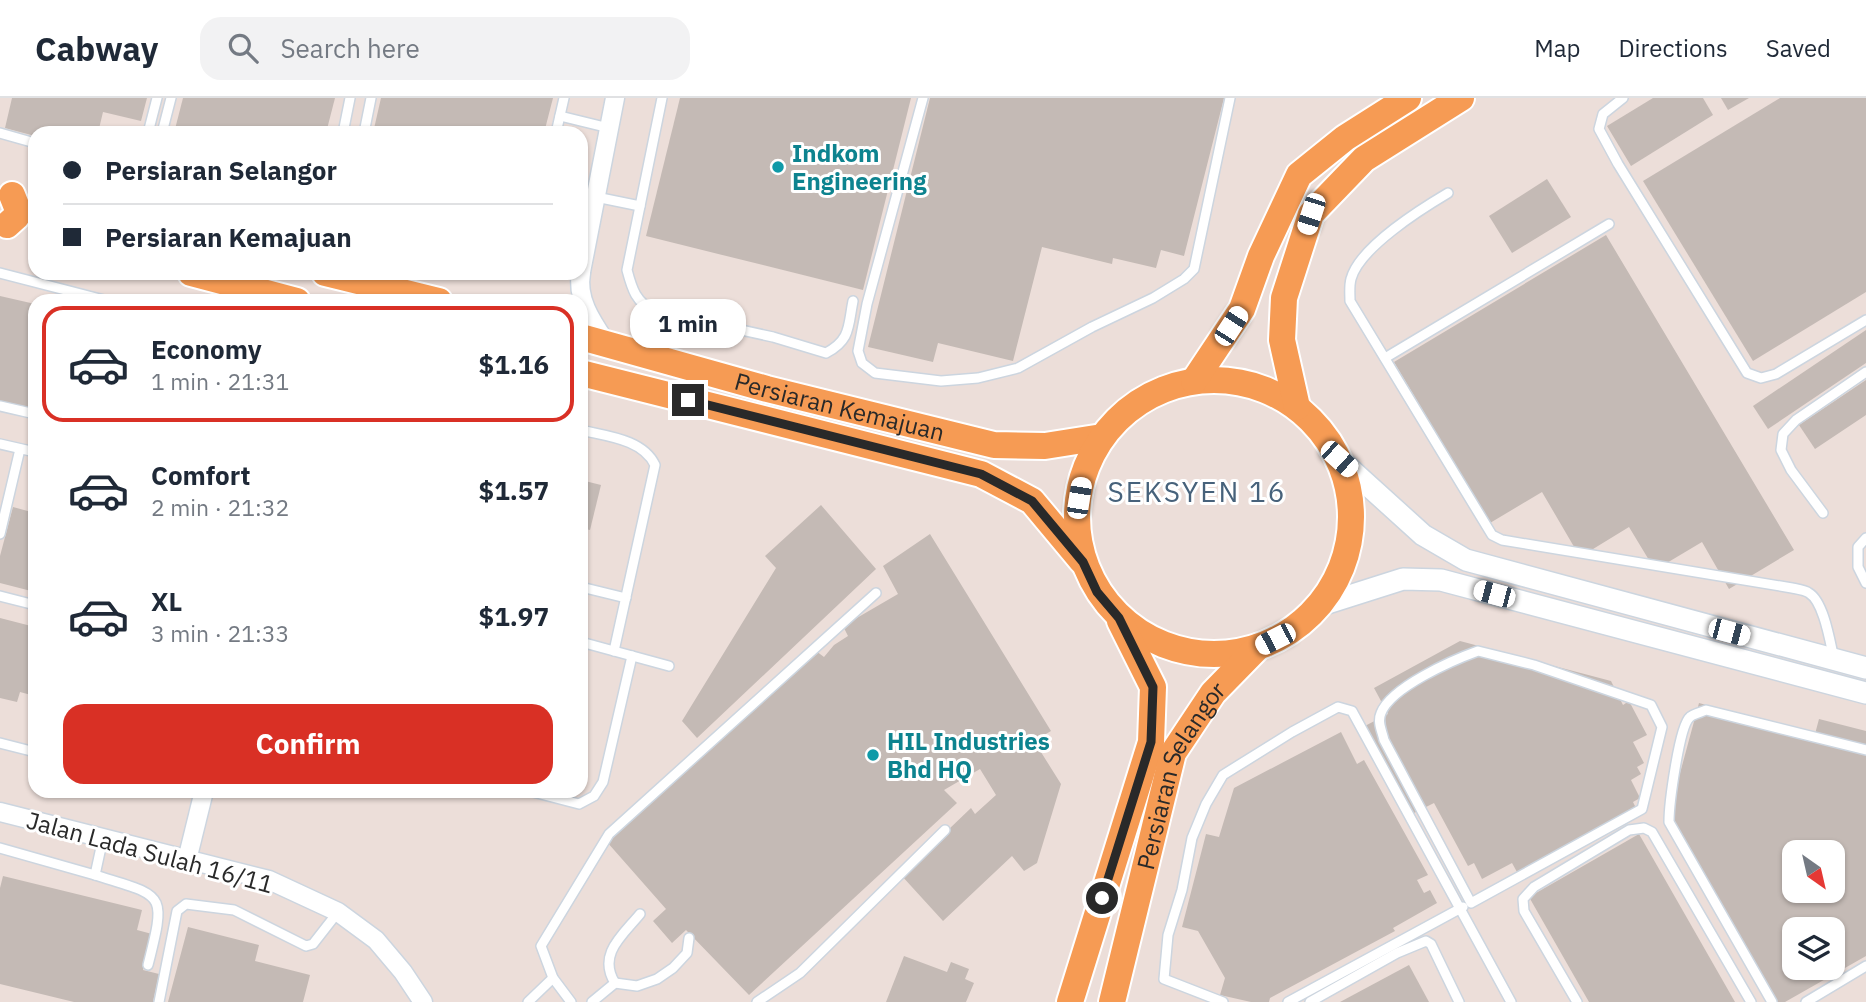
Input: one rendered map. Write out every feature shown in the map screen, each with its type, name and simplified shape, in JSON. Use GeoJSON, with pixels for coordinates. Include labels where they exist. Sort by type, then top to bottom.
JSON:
{"type":"FeatureCollection","features":[{"type":"Feature","properties":{"kind":"main road"},"geometry":{"type":"LineString","coordinates":[[1194,381],[1242,309],[1261,256],[1299,175],[1345,138],[1408,98]]}},
{"type":"Feature","properties":{"kind":"main road"},"geometry":{"type":"LineString","coordinates":[[1297,408],[1282,340],[1284,298],[1311,214],[1364,159],[1461,98]]}},
{"type":"Feature","properties":{"kind":"main road"},"geometry":{"type":"LineString","coordinates":[[3,224],[17,216],[16,196]]}},
{"type":"Feature","properties":{"kind":"main road"},"geometry":{"type":"LineString","coordinates":[[3,224],[28,230]]}},
{"type":"Feature","properties":{"kind":"main road"},"geometry":{"type":"LineString","coordinates":[[217,280],[268,294]]}},
{"type":"Feature","properties":{"kind":"main road"},"geometry":{"type":"LineString","coordinates":[[354,280],[410,294]]}},
{"type":"Feature","properties":{"kind":"main road","name":"Persiaran Kemajuan"},"geometry":{"type":"LineString","coordinates":[[588,339],[767,389],[994,446],[1045,446],[1102,437]]}},
{"type":"Feature","properties":{"kind":"main road","name":"Persiaran Kemajuan"},"geometry":{"type":"LineString","coordinates":[[588,375],[981,474],[1032,501],[1083,562]]}},
{"type":"Feature","properties":{"kind":"main road"},"geometry":{"type":"LineString","coordinates":[[1194,381],[1231,381],[1266,390],[1297,408],[1321,430],[1339,459],[1350,496],[1350,535],[1340,573],[1318,606],[1291,631],[1258,647],[1222,655],[1184,652],[1149,639],[1119,618],[1097,592],[1083,562],[1075,519],[1082,476],[1102,437],[1128,410],[1159,391],[1194,381]]}},
{"type":"Feature","properties":{"kind":"main road","name":"Persiaran Selangor"},"geometry":{"type":"LineString","coordinates":[[1070,1002],[1151,742],[1153,687],[1119,618]]}},
{"type":"Feature","properties":{"kind":"main road","name":"Persiaran Selangor"},"geometry":{"type":"LineString","coordinates":[[1111,1002],[1173,753],[1213,693],[1258,647]]}},
{"type":"Feature","properties":{"kind":"street"},"geometry":{"type":"LineString","coordinates":[[588,237],[615,98]]}},
{"type":"Feature","properties":{"kind":"street"},"geometry":{"type":"LineString","coordinates":[[588,316],[607,344]]}},
{"type":"Feature","properties":{"kind":"street"},"geometry":{"type":"LineString","coordinates":[[1339,459],[1423,536],[1466,560],[1866,668]]}},
{"type":"Feature","properties":{"kind":"street"},"geometry":{"type":"LineString","coordinates":[[1318,606],[1403,579],[1441,580],[1866,693]]}},
{"type":"Feature","properties":{"kind":"street"},"geometry":{"type":"LineString","coordinates":[[187,860],[202,798]]}},
{"type":"Feature","properties":{"kind":"street","name":"Jalan Lada Sulah 16/11"},"geometry":{"type":"LineString","coordinates":[[0,812],[269,880],[338,912],[376,940],[403,972],[423,1002]]}},
{"type":"Feature","properties":{"kind":"lane"},"geometry":{"type":"LineString","coordinates":[[150,126],[157,98]]}},
{"type":"Feature","properties":{"kind":"lane"},"geometry":{"type":"LineString","coordinates":[[164,126],[171,98]]}},
{"type":"Feature","properties":{"kind":"lane"},"geometry":{"type":"LineString","coordinates":[[344,126],[350,98]]}},
{"type":"Feature","properties":{"kind":"lane"},"geometry":{"type":"LineString","coordinates":[[365,126],[371,98]]}},
{"type":"Feature","properties":{"kind":"lane"},"geometry":{"type":"LineString","coordinates":[[558,126],[564,98]]}},
{"type":"Feature","properties":{"kind":"lane"},"geometry":{"type":"LineString","coordinates":[[662,98],[627,270],[634,294],[643,306],[655,312],[773,337],[826,353],[840,345],[846,337],[853,300]]}},
{"type":"Feature","properties":{"kind":"lane"},"geometry":{"type":"LineString","coordinates":[[923,98],[867,304],[858,351],[862,363],[875,373],[941,381],[978,378],[1018,368],[1184,279],[1194,269],[1230,98]]}},
{"type":"Feature","properties":{"kind":"lane"},"geometry":{"type":"LineString","coordinates":[[1623,98],[1603,114],[1599,129],[1747,373],[1761,378],[1790,368],[1866,320]]}},
{"type":"Feature","properties":{"kind":"lane"},"geometry":{"type":"LineString","coordinates":[[560,116],[609,128]]}},
{"type":"Feature","properties":{"kind":"lane"},"geometry":{"type":"LineString","coordinates":[[0,134],[28,141]]}},
{"type":"Feature","properties":{"kind":"lane"},"geometry":{"type":"LineString","coordinates":[[1447,193],[1399,225],[1363,258],[1351,278],[1350,301],[1492,535],[1502,540],[1810,593],[1823,614],[1834,660]]}},
{"type":"Feature","properties":{"kind":"lane"},"geometry":{"type":"LineString","coordinates":[[596,197],[640,206]]}},
{"type":"Feature","properties":{"kind":"lane"},"geometry":{"type":"LineString","coordinates":[[1385,358],[1609,224]]}},
{"type":"Feature","properties":{"kind":"lane"},"geometry":{"type":"LineString","coordinates":[[0,273],[81,294]]}},
{"type":"Feature","properties":{"kind":"lane"},"geometry":{"type":"LineString","coordinates":[[1823,513],[1791,470],[1781,450],[1783,434],[1796,420],[1866,372]]}},
{"type":"Feature","properties":{"kind":"lane"},"geometry":{"type":"LineString","coordinates":[[0,406],[28,412]]}},
{"type":"Feature","properties":{"kind":"lane"},"geometry":{"type":"LineString","coordinates":[[588,432],[625,441],[645,450],[655,465],[614,651]]}},
{"type":"Feature","properties":{"kind":"lane"},"geometry":{"type":"LineString","coordinates":[[0,444],[28,451]]}},
{"type":"Feature","properties":{"kind":"lane"},"geometry":{"type":"LineString","coordinates":[[0,534],[20,449]]}},
{"type":"Feature","properties":{"kind":"lane"},"geometry":{"type":"LineString","coordinates":[[1866,537],[1857,547],[1858,567],[1866,583]]}},
{"type":"Feature","properties":{"kind":"lane"},"geometry":{"type":"LineString","coordinates":[[588,589],[626,598]]}},
{"type":"Feature","properties":{"kind":"lane"},"geometry":{"type":"LineString","coordinates":[[571,1002],[553,978],[541,946],[609,834],[876,593]]}},
{"type":"Feature","properties":{"kind":"lane"},"geometry":{"type":"LineString","coordinates":[[0,596],[28,603]]}},
{"type":"Feature","properties":{"kind":"lane"},"geometry":{"type":"LineString","coordinates":[[588,644],[669,666]]}},
{"type":"Feature","properties":{"kind":"lane"},"geometry":{"type":"LineString","coordinates":[[1288,1002],[1460,909],[1471,903],[1642,809],[1662,727],[1651,705],[1534,665],[1478,651],[1449,662],[1403,688],[1381,711],[1379,723],[1384,740],[1471,903]]}},
{"type":"Feature","properties":{"kind":"lane"},"geometry":{"type":"LineString","coordinates":[[556,798],[579,804],[594,796],[603,782],[632,656]]}},
{"type":"Feature","properties":{"kind":"lane"},"geometry":{"type":"LineString","coordinates":[[1223,1002],[1164,979],[1168,935],[1182,890],[1192,838],[1206,804],[1223,775],[1338,707],[1352,711],[1511,1002]]}},
{"type":"Feature","properties":{"kind":"lane"},"geometry":{"type":"LineString","coordinates":[[1772,1002],[1669,822],[1669,805],[1683,728],[1690,717],[1706,710],[1866,750]]}},
{"type":"Feature","properties":{"kind":"lane"},"geometry":{"type":"LineString","coordinates":[[0,743],[28,750]]}},
{"type":"Feature","properties":{"kind":"lane"},"geometry":{"type":"LineString","coordinates":[[1577,1002],[1524,911],[1523,899],[1534,887],[1629,830],[1644,828],[1652,832],[1751,1002]]}},
{"type":"Feature","properties":{"kind":"lane"},"geometry":{"type":"LineString","coordinates":[[757,1002],[800,973],[945,830]]}},
{"type":"Feature","properties":{"kind":"lane"},"geometry":{"type":"LineString","coordinates":[[94,875],[103,838]]}},
{"type":"Feature","properties":{"kind":"lane"},"geometry":{"type":"LineString","coordinates":[[0,848],[151,893],[158,905],[157,929],[148,965]]}},
{"type":"Feature","properties":{"kind":"lane"},"geometry":{"type":"LineString","coordinates":[[159,1002],[177,911],[186,904],[234,910],[306,946],[313,944],[338,912]]}},
{"type":"Feature","properties":{"kind":"lane"},"geometry":{"type":"LineString","coordinates":[[615,983],[609,974],[610,949],[640,914]]}},
{"type":"Feature","properties":{"kind":"lane"},"geometry":{"type":"LineString","coordinates":[[592,1002],[615,983],[637,986],[657,979],[674,968],[687,953],[688,938]]}},
{"type":"Feature","properties":{"kind":"lane"},"geometry":{"type":"LineString","coordinates":[[1310,1002],[1397,953],[1426,941],[1431,944],[1459,1002]]}},
{"type":"Feature","properties":{"kind":"lane"},"geometry":{"type":"LineString","coordinates":[[1806,1002],[1866,967]]}},
{"type":"Feature","properties":{"kind":"lane"},"geometry":{"type":"LineString","coordinates":[[528,1002],[553,978]]}},
{"type":"Feature","properties":{"kind":"building"},"geometry":{"type":"Polygon","coordinates":[[[12,98],[147,98],[141,121],[103,112],[100,126],[28,126],[28,134],[5,128],[12,98]]]}},
{"type":"Feature","properties":{"kind":"building"},"geometry":{"type":"Polygon","coordinates":[[[183,98],[335,98],[328,126],[176,126],[183,98]]]}},
{"type":"Feature","properties":{"kind":"building"},"geometry":{"type":"Polygon","coordinates":[[[381,98],[553,98],[546,126],[375,126],[381,98]]]}},
{"type":"Feature","properties":{"kind":"building","name":"Indkom Engineering"},"geometry":{"type":"Polygon","coordinates":[[[680,98],[911,98],[863,290],[646,236],[680,98]]]}},
{"type":"Feature","properties":{"kind":"building"},"geometry":{"type":"Polygon","coordinates":[[[930,98],[1224,98],[1184,256],[1161,250],[1156,268],[1113,258],[1112,264],[1042,247],[1013,361],[938,343],[933,362],[868,347],[930,98]]]}},
{"type":"Feature","properties":{"kind":"building"},"geometry":{"type":"Polygon","coordinates":[[[1653,98],[1703,98],[1713,115],[1631,166],[1607,126],[1653,98]]]}},
{"type":"Feature","properties":{"kind":"building"},"geometry":{"type":"Polygon","coordinates":[[[1721,98],[1749,98],[1728,110],[1721,98]]]}},
{"type":"Feature","properties":{"kind":"building"},"geometry":{"type":"Polygon","coordinates":[[[1780,98],[1866,98],[1866,292],[1753,361],[1643,181],[1780,98]]]}},
{"type":"Feature","properties":{"kind":"building"},"geometry":{"type":"Polygon","coordinates":[[[1547,179],[1571,217],[1512,253],[1489,216],[1547,179]]]}},
{"type":"Feature","properties":{"kind":"building"},"geometry":{"type":"Polygon","coordinates":[[[1606,235],[1794,550],[1729,589],[1702,542],[1655,570],[1629,527],[1580,557],[1542,492],[1490,523],[1394,362],[1606,235]]]}},
{"type":"Feature","properties":{"kind":"building"},"geometry":{"type":"Polygon","coordinates":[[[0,296],[28,302],[28,408],[0,402],[0,296]]]}},
{"type":"Feature","properties":{"kind":"building"},"geometry":{"type":"Polygon","coordinates":[[[1866,330],[1866,363],[1768,429],[1753,406],[1866,330]]]}},
{"type":"Feature","properties":{"kind":"building"},"geometry":{"type":"Polygon","coordinates":[[[1866,380],[1866,415],[1815,449],[1799,425],[1866,380]]]}},
{"type":"Feature","properties":{"kind":"building"},"geometry":{"type":"Polygon","coordinates":[[[588,482],[601,485],[588,530],[588,482]]]}},
{"type":"Feature","properties":{"kind":"building"},"geometry":{"type":"Polygon","coordinates":[[[821,505],[876,569],[697,738],[682,721],[776,568],[765,556],[821,505]]]}},
{"type":"Feature","properties":{"kind":"building"},"geometry":{"type":"Polygon","coordinates":[[[13,507],[28,511],[28,590],[0,583],[0,556],[13,507]]]}},
{"type":"Feature","properties":{"kind":"building","name":"HIL Industries Bhd HQ"},"geometry":{"type":"Polygon","coordinates":[[[930,534],[1051,731],[1034,741],[1061,784],[1037,863],[1024,871],[1012,856],[943,921],[901,875],[971,808],[975,814],[996,795],[980,769],[944,790],[957,803],[749,995],[686,930],[672,943],[653,921],[666,909],[607,842],[816,651],[824,657],[834,645],[848,636],[843,626],[898,594],[883,566],[930,534]]]}},
{"type":"Feature","properties":{"kind":"building"},"geometry":{"type":"Polygon","coordinates":[[[0,618],[28,625],[28,694],[20,692],[17,702],[0,698],[0,618]]]}},
{"type":"Feature","properties":{"kind":"building"},"geometry":{"type":"Polygon","coordinates":[[[1460,641],[1611,681],[1623,705],[1629,701],[1647,735],[1633,742],[1644,763],[1637,767],[1641,774],[1631,780],[1640,798],[1633,802],[1636,808],[1517,872],[1512,863],[1482,879],[1474,863],[1468,866],[1434,803],[1408,816],[1361,728],[1388,714],[1374,688],[1460,641]]]}},
{"type":"Feature","properties":{"kind":"building"},"geometry":{"type":"Polygon","coordinates":[[[1699,703],[1815,734],[1819,719],[1866,731],[1866,956],[1845,968],[1845,917],[1782,917],[1782,980],[1824,980],[1785,1002],[1775,1002],[1669,814],[1699,703]]]}},
{"type":"Feature","properties":{"kind":"building"},"geometry":{"type":"Polygon","coordinates":[[[1341,732],[1357,764],[1364,760],[1428,875],[1417,880],[1424,893],[1430,890],[1437,903],[1393,928],[1395,931],[1270,998],[1269,1002],[1251,1002],[1220,995],[1225,978],[1198,931],[1182,927],[1206,834],[1219,837],[1234,788],[1341,732]]]}},
{"type":"Feature","properties":{"kind":"building"},"geometry":{"type":"Polygon","coordinates":[[[1639,834],[1735,1002],[1589,1002],[1529,897],[1639,834]]]}},
{"type":"Feature","properties":{"kind":"building"},"geometry":{"type":"Polygon","coordinates":[[[3,876],[142,910],[137,930],[152,934],[143,970],[159,974],[153,1002],[74,1002],[0,984],[0,888],[3,876]]]}},
{"type":"Feature","properties":{"kind":"building"},"geometry":{"type":"Polygon","coordinates":[[[188,927],[259,945],[255,961],[310,975],[303,1002],[168,1002],[188,927]]]}},
{"type":"Feature","properties":{"kind":"building"},"geometry":{"type":"Polygon","coordinates":[[[904,956],[947,972],[951,962],[969,969],[965,979],[974,983],[966,1002],[886,1002],[904,956]]]}},
{"type":"Feature","properties":{"kind":"building"},"geometry":{"type":"Polygon","coordinates":[[[1409,965],[1429,1002],[1340,1002],[1409,965]]]}},
{"type":"Feature","properties":{"kind":"place","name":"Indkom Engineering"},"geometry":{"type":"Point","coordinates":[778,167]}},
{"type":"Feature","properties":{"kind":"place","name":"HIL Industries Bhd HQ"},"geometry":{"type":"Point","coordinates":[873,755]}},
{"type":"Feature","properties":{"kind":"district","name":"SEKSYEN 16"},"geometry":{"type":"Point","coordinates":[1197,491]}},
{"type":"Feature","properties":{"kind":"route"},"geometry":{"type":"LineString","coordinates":[[688,400],[981,474],[1032,501],[1083,562],[1097,592],[1119,618],[1153,687],[1151,742],[1102,898]]}}]}
